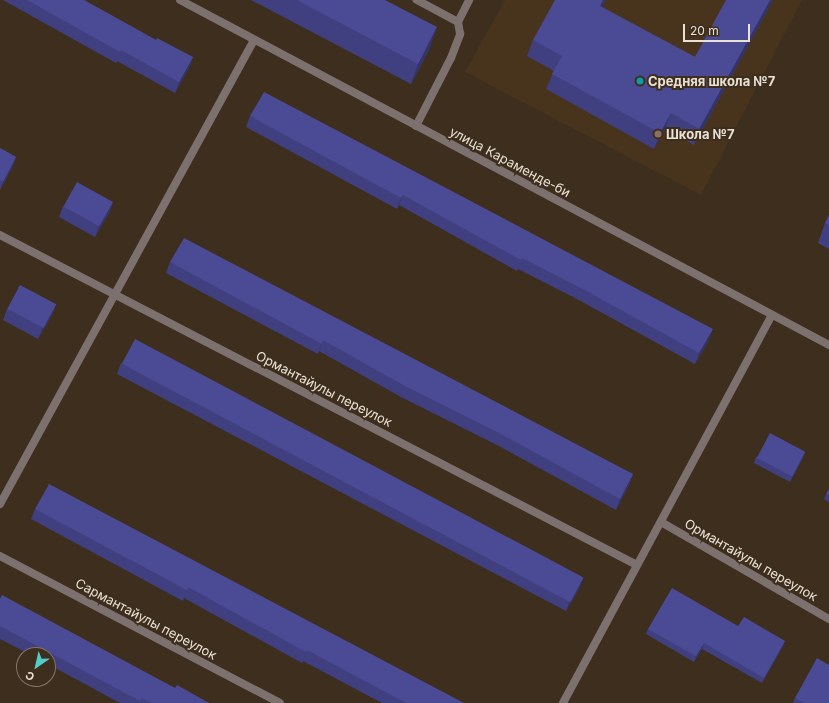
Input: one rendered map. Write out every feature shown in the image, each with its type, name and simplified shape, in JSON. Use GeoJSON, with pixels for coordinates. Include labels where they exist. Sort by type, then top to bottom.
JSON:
{"type":"FeatureCollection","features":[{"type":"Feature","properties":{"kind":"street","name":"улица Караменде-би"},"geometry":{"type":"LineString","coordinates":[[180,0],[829,345]]}},
{"type":"Feature","properties":{"kind":"street"},"geometry":{"type":"LineString","coordinates":[[417,0],[458,22]]}},
{"type":"Feature","properties":{"kind":"street"},"geometry":{"type":"LineString","coordinates":[[416,126],[451,58],[460,34],[458,22],[469,0]]}},
{"type":"Feature","properties":{"kind":"street"},"geometry":{"type":"LineString","coordinates":[[0,504],[254,40]]}},
{"type":"Feature","properties":{"kind":"street","name":"Ормантайулы переулок"},"geometry":{"type":"LineString","coordinates":[[0,235],[637,565]]}},
{"type":"Feature","properties":{"kind":"street"},"geometry":{"type":"LineString","coordinates":[[563,703],[772,315]]}},
{"type":"Feature","properties":{"kind":"street","name":"Ормантайулы переулок"},"geometry":{"type":"LineString","coordinates":[[661,522],[829,619]]}},
{"type":"Feature","properties":{"kind":"street","name":"Сармантайулы переулок"},"geometry":{"type":"LineString","coordinates":[[0,556],[280,703]]}},
{"type":"Feature","properties":{"kind":"shaded area","name":"Школа №7"},"geometry":{"type":"Polygon","coordinates":[[[505,0],[802,0],[701,195],[465,72],[505,0]]]}},
{"type":"Feature","properties":{"kind":"building"},"geometry":{"type":"Polygon","coordinates":[[[27,0],[84,0],[156,40],[157,38],[193,57],[179,82],[121,50],[120,52],[27,0]]]}},
{"type":"Feature","properties":{"kind":"building"},"geometry":{"type":"Polygon","coordinates":[[[297,0],[385,0],[437,27],[418,64],[297,0]]]}},
{"type":"Feature","properties":{"kind":"building","name":"Средняя школа №7"},"geometry":{"type":"Polygon","coordinates":[[[555,0],[603,0],[600,6],[695,57],[726,0],[770,0],[699,129],[671,113],[660,133],[552,74],[562,56],[533,40],[555,0]]]}},
{"type":"Feature","properties":{"kind":"building"},"geometry":{"type":"Polygon","coordinates":[[[264,92],[713,329],[699,353],[581,288],[522,258],[521,260],[403,195],[401,198],[250,116],[264,92]]]}},
{"type":"Feature","properties":{"kind":"building"},"geometry":{"type":"Polygon","coordinates":[[[0,148],[16,157],[3,182],[0,180],[0,148]]]}},
{"type":"Feature","properties":{"kind":"building"},"geometry":{"type":"Polygon","coordinates":[[[77,182],[113,202],[99,226],[63,206],[77,182]]]}},
{"type":"Feature","properties":{"kind":"building"},"geometry":{"type":"Polygon","coordinates":[[[829,215],[829,225],[825,223],[829,215]]]}},
{"type":"Feature","properties":{"kind":"building"},"geometry":{"type":"Polygon","coordinates":[[[184,238],[633,474],[620,499],[501,434],[405,386],[323,340],[322,344],[170,262],[184,238]]]}},
{"type":"Feature","properties":{"kind":"building"},"geometry":{"type":"Polygon","coordinates":[[[20,285],[56,304],[44,328],[7,309],[20,285]]]}},
{"type":"Feature","properties":{"kind":"building"},"geometry":{"type":"Polygon","coordinates":[[[135,339],[584,577],[570,602],[122,364],[135,339]]]}},
{"type":"Feature","properties":{"kind":"building"},"geometry":{"type":"Polygon","coordinates":[[[770,433],[805,452],[792,477],[757,458],[770,433]]]}},
{"type":"Feature","properties":{"kind":"building"},"geometry":{"type":"Polygon","coordinates":[[[49,484],[464,703],[406,703],[307,650],[306,652],[188,587],[187,590],[35,509],[49,484]]]}},
{"type":"Feature","properties":{"kind":"building"},"geometry":{"type":"Polygon","coordinates":[[[672,588],[738,626],[744,617],[785,641],[764,678],[704,643],[696,656],[648,629],[672,588]]]}},
{"type":"Feature","properties":{"kind":"building"},"geometry":{"type":"Polygon","coordinates":[[[2,595],[175,688],[177,685],[209,703],[152,703],[142,698],[140,701],[56,656],[56,647],[39,647],[0,626],[0,599],[2,595]]]}},
{"type":"Feature","properties":{"kind":"building"},"geometry":{"type":"Polygon","coordinates":[[[817,658],[829,665],[829,703],[804,703],[795,698],[817,658]]]}},
{"type":"Feature","properties":{"kind":"place","name":"Средняя школа №7"},"geometry":{"type":"Point","coordinates":[640,81]}},
{"type":"Feature","properties":{"kind":"place","name":"Школа №7"},"geometry":{"type":"Point","coordinates":[658,134]}}]}
